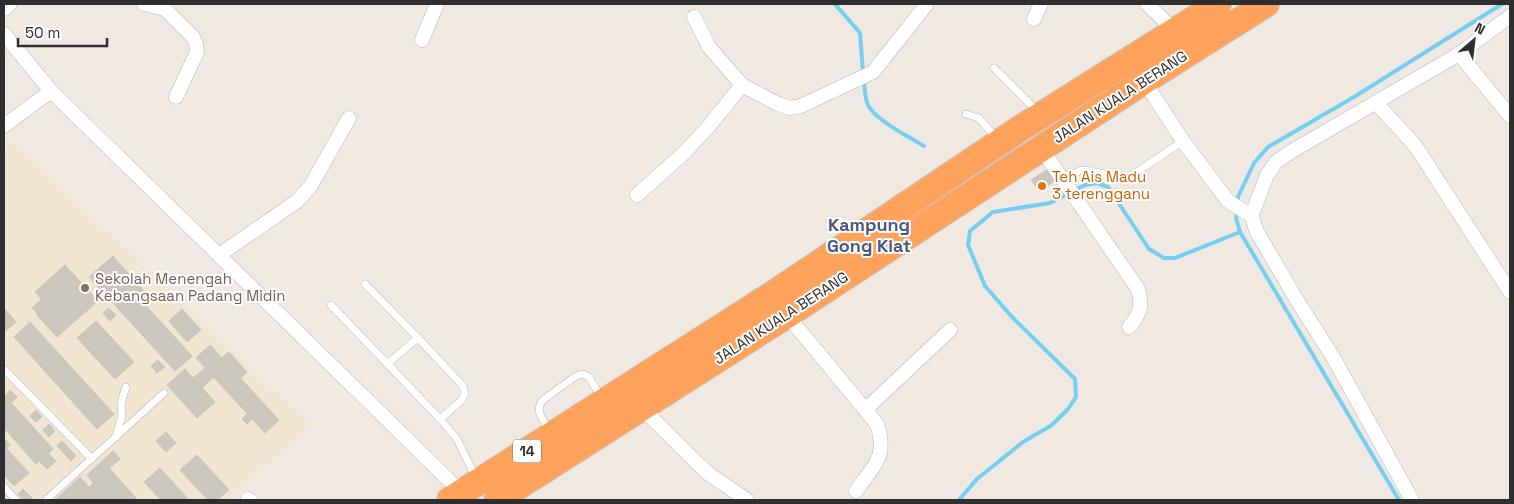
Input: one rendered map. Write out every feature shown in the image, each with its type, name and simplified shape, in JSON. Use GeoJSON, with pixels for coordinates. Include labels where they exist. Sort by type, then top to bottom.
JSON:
{"type":"FeatureCollection","features":[{"type":"Feature","properties":{"kind":"highway","name":"JALAN KUALA BERANG"},"geometry":{"type":"LineString","coordinates":[[463,492],[773,294],[1000,142],[1218,4]]}},
{"type":"Feature","properties":{"kind":"highway","name":"JALAN KUALA BERANG"},"geometry":{"type":"LineString","coordinates":[[497,500],[787,315],[1144,81],[1266,4]]}},
{"type":"Feature","properties":{"kind":"highway"},"geometry":{"type":"LineString","coordinates":[[606,400],[631,397],[642,408]]}},
{"type":"Feature","properties":{"kind":"street"},"geometry":{"type":"LineString","coordinates":[[4,9],[10,4]]}},
{"type":"Feature","properties":{"kind":"street"},"geometry":{"type":"LineString","coordinates":[[144,4],[170,6],[196,44],[196,52],[176,97]]}},
{"type":"Feature","properties":{"kind":"street"},"geometry":{"type":"LineString","coordinates":[[422,40],[437,4]]}},
{"type":"Feature","properties":{"kind":"street"},"geometry":{"type":"LineString","coordinates":[[694,17],[709,47],[742,85],[778,104],[790,108],[801,106],[873,72],[927,4]]}},
{"type":"Feature","properties":{"kind":"street"},"geometry":{"type":"LineString","coordinates":[[1034,18],[1041,4]]}},
{"type":"Feature","properties":{"kind":"street"},"geometry":{"type":"LineString","coordinates":[[1147,4],[1175,31]]}},
{"type":"Feature","properties":{"kind":"street"},"geometry":{"type":"LineString","coordinates":[[1249,214],[1267,175],[1276,162],[1459,54],[1510,16]]}},
{"type":"Feature","properties":{"kind":"street"},"geometry":{"type":"LineString","coordinates":[[6,41],[51,91],[463,492]]}},
{"type":"Feature","properties":{"kind":"street"},"geometry":{"type":"LineString","coordinates":[[1459,54],[1510,116]]}},
{"type":"Feature","properties":{"kind":"street"},"geometry":{"type":"LineString","coordinates":[[1144,81],[1184,141],[1228,201],[1249,214],[1257,232],[1298,302],[1333,357],[1412,500]]}},
{"type":"Feature","properties":{"kind":"street"},"geometry":{"type":"LineString","coordinates":[[637,195],[684,153],[742,85]]}},
{"type":"Feature","properties":{"kind":"street"},"geometry":{"type":"LineString","coordinates":[[4,126],[51,91]]}},
{"type":"Feature","properties":{"kind":"street"},"geometry":{"type":"LineString","coordinates":[[1376,103],[1413,143],[1510,292]]}},
{"type":"Feature","properties":{"kind":"street"},"geometry":{"type":"LineString","coordinates":[[219,255],[296,202],[310,187],[349,118]]}},
{"type":"Feature","properties":{"kind":"street"},"geometry":{"type":"LineString","coordinates":[[1041,148],[1138,290],[1141,299],[1140,310],[1136,319],[1129,327]]}},
{"type":"Feature","properties":{"kind":"street"},"geometry":{"type":"LineString","coordinates":[[787,315],[877,424],[882,447],[878,460],[856,491]]}},
{"type":"Feature","properties":{"kind":"street"},"geometry":{"type":"LineString","coordinates":[[865,410],[950,330]]}},
{"type":"Feature","properties":{"kind":"street"},"geometry":{"type":"LineString","coordinates":[[642,408],[709,474],[747,500]]}},
{"type":"Feature","properties":{"kind":"lane"},"geometry":{"type":"LineString","coordinates":[[994,68],[1042,115]]}},
{"type":"Feature","properties":{"kind":"lane"},"geometry":{"type":"LineString","coordinates":[[966,114],[979,118],[1000,142]]}},
{"type":"Feature","properties":{"kind":"lane"},"geometry":{"type":"LineString","coordinates":[[1065,183],[1082,170],[1125,180],[1184,141]]}},
{"type":"Feature","properties":{"kind":"lane"},"geometry":{"type":"LineString","coordinates":[[365,284],[463,386],[462,400],[440,419]]}},
{"type":"Feature","properties":{"kind":"lane"},"geometry":{"type":"LineString","coordinates":[[331,305],[457,439],[463,492]]}},
{"type":"Feature","properties":{"kind":"lane"},"geometry":{"type":"LineString","coordinates":[[387,364],[418,338]]}},
{"type":"Feature","properties":{"kind":"lane"},"geometry":{"type":"LineString","coordinates":[[4,369],[92,459]]}},
{"type":"Feature","properties":{"kind":"lane"},"geometry":{"type":"LineString","coordinates":[[551,435],[538,410],[539,404],[576,376],[582,374],[589,378],[606,400]]}},
{"type":"Feature","properties":{"kind":"lane"},"geometry":{"type":"LineString","coordinates":[[116,437],[122,415],[122,399],[126,387]]}},
{"type":"Feature","properties":{"kind":"lane"},"geometry":{"type":"LineString","coordinates":[[46,500],[164,393]]}},
{"type":"Feature","properties":{"kind":"lane"},"geometry":{"type":"LineString","coordinates":[[4,487],[16,500]]}},
{"type":"Feature","properties":{"kind":"shaded area","name":"Sekolah Menengah Kebangsaan Padang Midin"},"geometry":{"type":"Polygon","coordinates":[[[14,143],[310,425],[228,500],[4,500],[4,151],[14,143]]]}},
{"type":"Feature","properties":{"kind":"building","name":"Teh Ais Madu 3 terengganu"},"geometry":{"type":"Polygon","coordinates":[[[1048,169],[1057,179],[1040,192],[1031,180],[1048,169]]]}},
{"type":"Feature","properties":{"kind":"building"},"geometry":{"type":"Polygon","coordinates":[[[113,256],[151,299],[145,305],[106,262],[113,256]]]}},
{"type":"Feature","properties":{"kind":"building"},"geometry":{"type":"Polygon","coordinates":[[[106,262],[192,356],[175,371],[89,277],[106,262]]]}},
{"type":"Feature","properties":{"kind":"building"},"geometry":{"type":"Polygon","coordinates":[[[65,265],[77,278],[47,305],[35,292],[65,265]]]}},
{"type":"Feature","properties":{"kind":"building"},"geometry":{"type":"Polygon","coordinates":[[[77,278],[98,301],[57,337],[36,314],[77,278]]]}},
{"type":"Feature","properties":{"kind":"building"},"geometry":{"type":"Polygon","coordinates":[[[42,299],[47,305],[37,313],[32,308],[42,299]]]}},
{"type":"Feature","properties":{"kind":"building"},"geometry":{"type":"Polygon","coordinates":[[[4,308],[16,322],[4,332],[4,308]]]}},
{"type":"Feature","properties":{"kind":"building"},"geometry":{"type":"Polygon","coordinates":[[[109,308],[116,315],[110,321],[103,313],[109,308]]]}},
{"type":"Feature","properties":{"kind":"building"},"geometry":{"type":"Polygon","coordinates":[[[182,309],[201,330],[187,342],[169,321],[182,309]]]}},
{"type":"Feature","properties":{"kind":"building"},"geometry":{"type":"Polygon","coordinates":[[[96,321],[134,362],[115,379],[77,338],[96,321]]]}},
{"type":"Feature","properties":{"kind":"building"},"geometry":{"type":"Polygon","coordinates":[[[30,322],[114,414],[97,429],[14,337],[30,322]]]}},
{"type":"Feature","properties":{"kind":"building"},"geometry":{"type":"Polygon","coordinates":[[[210,345],[279,420],[265,433],[196,358],[210,345]]]}},
{"type":"Feature","properties":{"kind":"building"},"geometry":{"type":"Polygon","coordinates":[[[229,352],[247,372],[240,378],[222,358],[229,352]]]}},
{"type":"Feature","properties":{"kind":"building"},"geometry":{"type":"Polygon","coordinates":[[[158,360],[165,367],[157,373],[151,366],[158,360]]]}},
{"type":"Feature","properties":{"kind":"building"},"geometry":{"type":"Polygon","coordinates":[[[205,368],[214,377],[202,388],[193,378],[205,368]]]}},
{"type":"Feature","properties":{"kind":"building"},"geometry":{"type":"Polygon","coordinates":[[[185,369],[215,402],[197,418],[167,385],[185,369]]]}},
{"type":"Feature","properties":{"kind":"building"},"geometry":{"type":"Polygon","coordinates":[[[10,390],[17,397],[11,403],[5,396],[10,390]]]}},
{"type":"Feature","properties":{"kind":"building"},"geometry":{"type":"Polygon","coordinates":[[[4,395],[53,449],[36,464],[4,428],[4,395]]]}},
{"type":"Feature","properties":{"kind":"building"},"geometry":{"type":"Polygon","coordinates":[[[36,410],[42,417],[36,422],[30,416],[36,410]]]}},
{"type":"Feature","properties":{"kind":"building"},"geometry":{"type":"Polygon","coordinates":[[[247,414],[252,419],[247,424],[242,419],[247,414]]]}},
{"type":"Feature","properties":{"kind":"building"},"geometry":{"type":"Polygon","coordinates":[[[49,424],[55,431],[49,437],[43,430],[49,424]]]}},
{"type":"Feature","properties":{"kind":"building"},"geometry":{"type":"Polygon","coordinates":[[[166,432],[176,443],[166,452],[156,441],[166,432]]]}},
{"type":"Feature","properties":{"kind":"building"},"geometry":{"type":"Polygon","coordinates":[[[4,438],[10,445],[4,450],[4,438]]]}},
{"type":"Feature","properties":{"kind":"building"},"geometry":{"type":"Polygon","coordinates":[[[62,441],[76,456],[71,461],[57,446],[62,441]]]}},
{"type":"Feature","properties":{"kind":"building"},"geometry":{"type":"Polygon","coordinates":[[[6,448],[29,473],[14,486],[4,475],[4,450],[6,448]]]}},
{"type":"Feature","properties":{"kind":"building"},"geometry":{"type":"Polygon","coordinates":[[[113,451],[120,459],[93,483],[87,475],[113,451]]]}},
{"type":"Feature","properties":{"kind":"building"},"geometry":{"type":"Polygon","coordinates":[[[48,453],[56,461],[47,469],[39,461],[48,453]]]}},
{"type":"Feature","properties":{"kind":"building"},"geometry":{"type":"Polygon","coordinates":[[[197,455],[229,490],[217,500],[208,500],[180,470],[197,455]]]}},
{"type":"Feature","properties":{"kind":"building"},"geometry":{"type":"Polygon","coordinates":[[[109,468],[127,488],[114,500],[55,500],[80,477],[89,487],[109,468]]]}},
{"type":"Feature","properties":{"kind":"building"},"geometry":{"type":"Polygon","coordinates":[[[160,468],[189,500],[161,500],[144,482],[160,468]]]}},
{"type":"Feature","properties":{"kind":"building"},"geometry":{"type":"Polygon","coordinates":[[[127,488],[138,500],[114,500],[127,488]]]}},
{"type":"Feature","properties":{"kind":"building"},"geometry":{"type":"Polygon","coordinates":[[[23,489],[32,500],[23,500],[18,494],[23,489]]]}},
{"type":"Feature","properties":{"kind":"waterway"},"geometry":{"type":"LineString","coordinates":[[835,4],[860,33],[863,72]]}},
{"type":"Feature","properties":{"kind":"waterway"},"geometry":{"type":"LineString","coordinates":[[1238,204],[1238,197],[1254,163],[1268,147],[1354,97],[1502,4]]}},
{"type":"Feature","properties":{"kind":"waterway"},"geometry":{"type":"LineString","coordinates":[[864,79],[866,101],[873,112],[879,118],[924,146]]}},
{"type":"Feature","properties":{"kind":"waterway"},"geometry":{"type":"LineString","coordinates":[[959,500],[977,479],[1023,442],[1052,425],[1068,409],[1076,397],[1075,379],[1012,317],[985,286],[968,245],[970,231],[993,212],[1050,203],[1085,185],[1097,183],[1108,187],[1149,249],[1164,258],[1175,258],[1240,232]]}},
{"type":"Feature","properties":{"kind":"waterway"},"geometry":{"type":"LineString","coordinates":[[1237,211],[1236,218],[1240,232],[1399,500]]}},
{"type":"Feature","properties":{"kind":"place","name":"Teh Ais Madu 3 terengganu"},"geometry":{"type":"Point","coordinates":[1042,186]}},
{"type":"Feature","properties":{"kind":"place","name":"Sekolah Menengah Kebangsaan Padang Midin"},"geometry":{"type":"Point","coordinates":[85,288]}},
{"type":"Feature","properties":{"kind":"district","name":"Kampung Gong Kiat"},"geometry":{"type":"Point","coordinates":[869,235]}}]}
